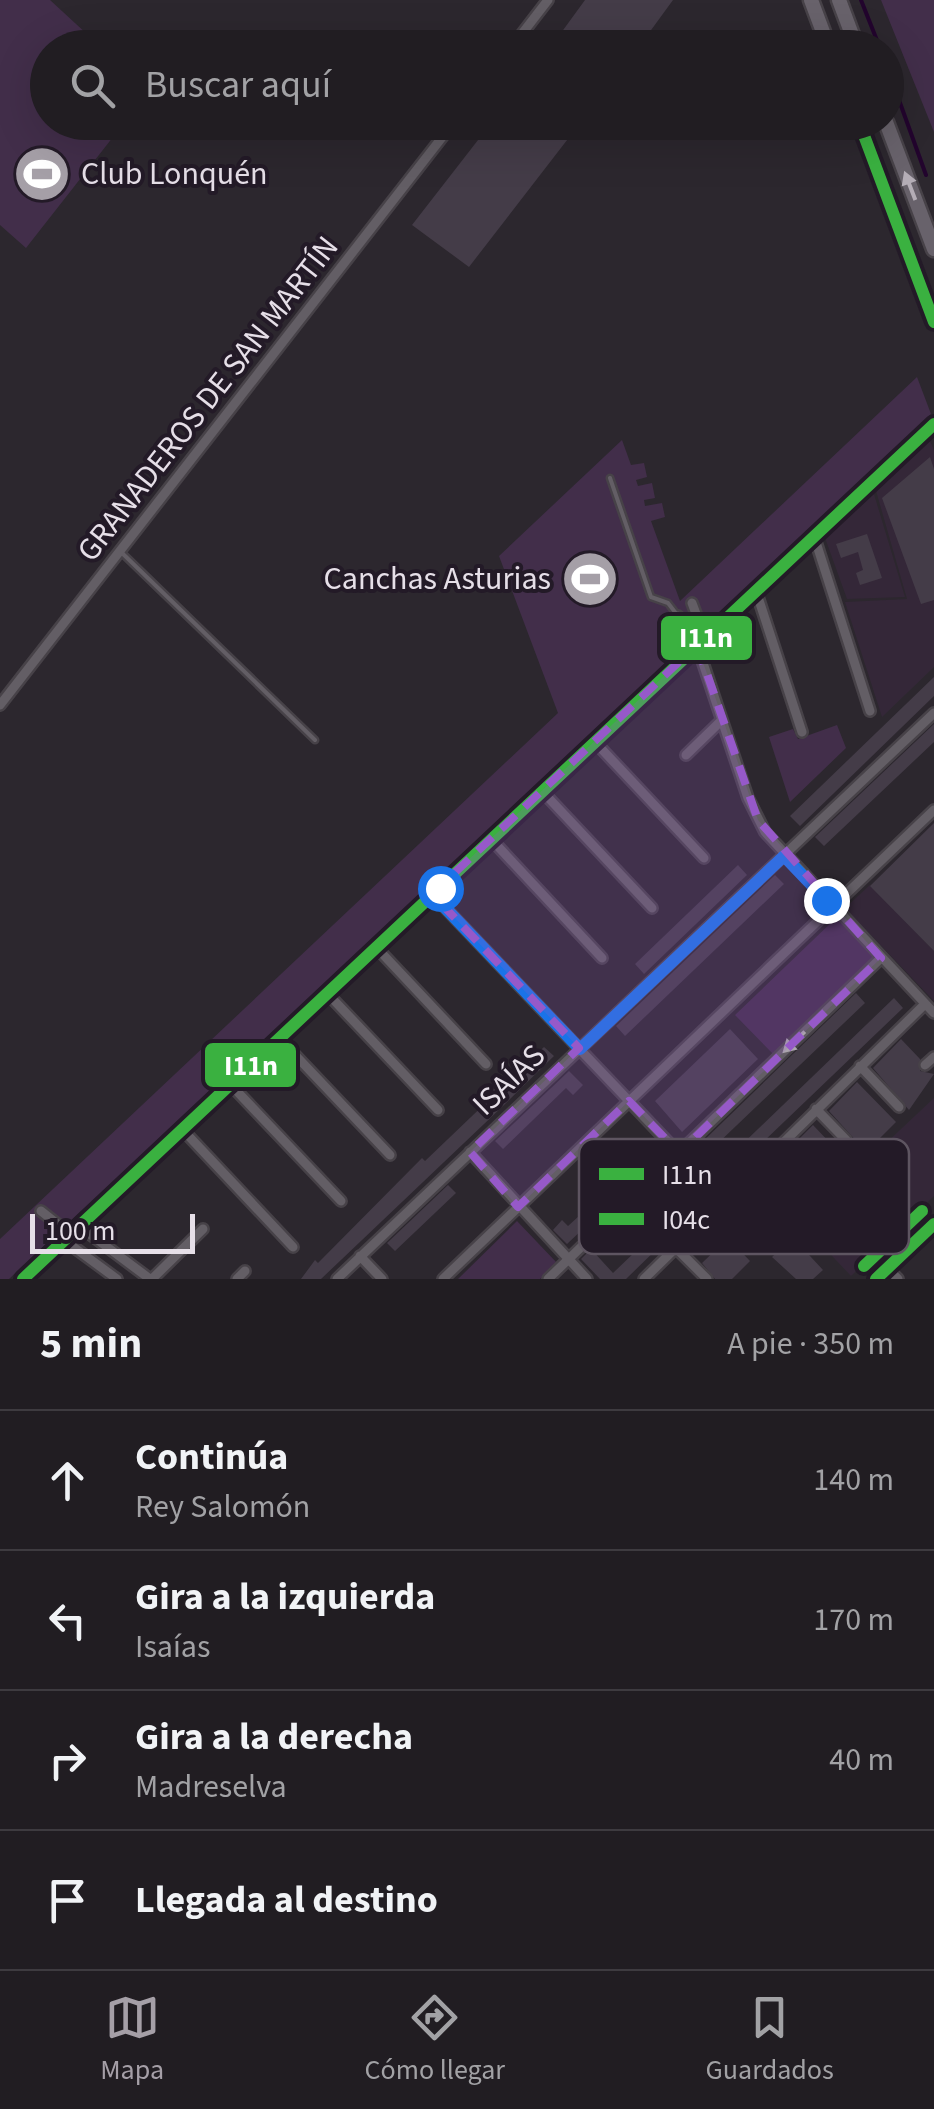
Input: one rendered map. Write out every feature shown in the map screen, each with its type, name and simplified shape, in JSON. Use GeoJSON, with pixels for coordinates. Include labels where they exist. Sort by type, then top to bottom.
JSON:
{"type":"FeatureCollection","features":[{"type":"Feature","properties":{"kind":"main road"},"geometry":{"type":"LineString","coordinates":[[811,0],[822,30]]}},
{"type":"Feature","properties":{"kind":"main road"},"geometry":{"type":"LineString","coordinates":[[839,0],[850,30]]}},
{"type":"Feature","properties":{"kind":"main road"},"geometry":{"type":"LineString","coordinates":[[865,140],[934,322]]}},
{"type":"Feature","properties":{"kind":"main road"},"geometry":{"type":"LineString","coordinates":[[893,140],[934,249]]}},
{"type":"Feature","properties":{"kind":"street"},"geometry":{"type":"LineString","coordinates":[[525,30],[548,0]]}},
{"type":"Feature","properties":{"kind":"street","name":"GRANADEROS DE SAN MARTÍN"},"geometry":{"type":"LineString","coordinates":[[0,705],[440,140]]}},
{"type":"Feature","properties":{"kind":"street"},"geometry":{"type":"LineString","coordinates":[[23,1279],[934,424]]}},
{"type":"Feature","properties":{"kind":"street"},"geometry":{"type":"LineString","coordinates":[[814,536],[870,711]]}},
{"type":"Feature","properties":{"kind":"street"},"geometry":{"type":"LineString","coordinates":[[756,590],[802,732]]}},
{"type":"Feature","properties":{"kind":"street"},"geometry":{"type":"LineString","coordinates":[[692,603],[698,645],[752,808],[784,856],[934,1013]]}},
{"type":"Feature","properties":{"kind":"street"},"geometry":{"type":"LineString","coordinates":[[678,616],[698,645]]}},
{"type":"Feature","properties":{"kind":"street","name":"ISAÍAS"},"geometry":{"type":"LineString","coordinates":[[337,1279],[934,713]]}},
{"type":"Feature","properties":{"kind":"street"},"geometry":{"type":"LineString","coordinates":[[686,755],[722,720]]}},
{"type":"Feature","properties":{"kind":"street"},"geometry":{"type":"LineString","coordinates":[[595,742],[704,858]]}},
{"type":"Feature","properties":{"kind":"street"},"geometry":{"type":"LineString","coordinates":[[542,791],[652,908]]}},
{"type":"Feature","properties":{"kind":"street"},"geometry":{"type":"LineString","coordinates":[[589,1139],[934,810]]}},
{"type":"Feature","properties":{"kind":"street"},"geometry":{"type":"LineString","coordinates":[[491,839],[602,958]]}},
{"type":"Feature","properties":{"kind":"street"},"geometry":{"type":"LineString","coordinates":[[432,894],[666,1139]]}},
{"type":"Feature","properties":{"kind":"street"},"geometry":{"type":"LineString","coordinates":[[376,947],[486,1064]]}},
{"type":"Feature","properties":{"kind":"street"},"geometry":{"type":"LineString","coordinates":[[695,1139],[881,958]]}},
{"type":"Feature","properties":{"kind":"street"},"geometry":{"type":"LineString","coordinates":[[327,993],[438,1110]]}},
{"type":"Feature","properties":{"kind":"street"},"geometry":{"type":"LineString","coordinates":[[785,1139],[926,1004]]}},
{"type":"Feature","properties":{"kind":"street"},"geometry":{"type":"LineString","coordinates":[[279,1038],[390,1156]]}},
{"type":"Feature","properties":{"kind":"street"},"geometry":{"type":"LineString","coordinates":[[925,1065],[934,1057]]}},
{"type":"Feature","properties":{"kind":"street"},"geometry":{"type":"LineString","coordinates":[[860,1066],[899,1107]]}},
{"type":"Feature","properties":{"kind":"street"},"geometry":{"type":"LineString","coordinates":[[230,1084],[341,1201]]}},
{"type":"Feature","properties":{"kind":"street"},"geometry":{"type":"LineString","coordinates":[[816,1109],[845,1139]]}},
{"type":"Feature","properties":{"kind":"street"},"geometry":{"type":"LineString","coordinates":[[182,1129],[293,1247]]}},
{"type":"Feature","properties":{"kind":"street"},"geometry":{"type":"LineString","coordinates":[[443,1279],[579,1149]]}},
{"type":"Feature","properties":{"kind":"street"},"geometry":{"type":"LineString","coordinates":[[470,1152],[587,1279]]}},
{"type":"Feature","properties":{"kind":"street"},"geometry":{"type":"LineString","coordinates":[[41,1211],[118,1279]]}},
{"type":"Feature","properties":{"kind":"street"},"geometry":{"type":"LineString","coordinates":[[909,1248],[934,1224]]}},
{"type":"Feature","properties":{"kind":"street"},"geometry":{"type":"LineString","coordinates":[[79,1226],[151,1279],[203,1229]]}},
{"type":"Feature","properties":{"kind":"street"},"geometry":{"type":"LineString","coordinates":[[548,1279],[579,1249]]}},
{"type":"Feature","properties":{"kind":"street"},"geometry":{"type":"LineString","coordinates":[[644,1279],[670,1254]]}},
{"type":"Feature","properties":{"kind":"street"},"geometry":{"type":"LineString","coordinates":[[682,1254],[707,1279]]}},
{"type":"Feature","properties":{"kind":"street"},"geometry":{"type":"LineString","coordinates":[[876,1279],[903,1254]]}},
{"type":"Feature","properties":{"kind":"street"},"geometry":{"type":"LineString","coordinates":[[360,1256],[382,1279]]}},
{"type":"Feature","properties":{"kind":"street"},"geometry":{"type":"LineString","coordinates":[[888,1268],[898,1279]]}},
{"type":"Feature","properties":{"kind":"lane"},"geometry":{"type":"LineString","coordinates":[[610,478],[651,597],[668,603],[678,616]]}},
{"type":"Feature","properties":{"kind":"lane"},"geometry":{"type":"LineString","coordinates":[[122,553],[315,740]]}},
{"type":"Feature","properties":{"kind":"highlighted area"},"geometry":{"type":"Polygon","coordinates":[[[697,645],[758,820],[881,958],[679,1153],[629,1101],[518,1207],[470,1152],[579,1048],[432,894],[697,645]]]}},
{"type":"Feature","properties":{"kind":"shaded area","name":"Club Lonquén"},"geometry":{"type":"Polygon","coordinates":[[[0,0],[50,0],[83,30],[30,30],[30,140],[111,140],[26,248],[0,225],[0,0]]]}},
{"type":"Feature","properties":{"kind":"shaded area"},"geometry":{"type":"Polygon","coordinates":[[[881,0],[934,0],[934,132],[904,57],[904,30],[893,30],[881,0]]]}},
{"type":"Feature","properties":{"kind":"shaded area"},"geometry":{"type":"Polygon","coordinates":[[[917,377],[931,414],[9,1279],[0,1279],[0,1239],[558,713],[499,556],[622,440],[631,465],[644,463],[647,477],[636,480],[638,486],[652,483],[655,498],[644,500],[645,506],[662,503],[665,517],[651,521],[680,601],[917,377]]]}},
{"type":"Feature","properties":{"kind":"shaded area"},"geometry":{"type":"Polygon","coordinates":[[[929,439],[934,450],[934,667],[882,717],[845,602],[907,599],[876,491],[929,439]]]}},
{"type":"Feature","properties":{"kind":"shaded area"},"geometry":{"type":"Polygon","coordinates":[[[874,494],[905,597],[847,599],[825,538],[874,494]]]}},
{"type":"Feature","properties":{"kind":"shaded area"},"geometry":{"type":"Polygon","coordinates":[[[837,725],[846,748],[790,802],[769,737],[793,729],[798,739],[837,725]]]}},
{"type":"Feature","properties":{"kind":"shaded area"},"geometry":{"type":"Polygon","coordinates":[[[870,885],[934,951],[934,1001],[845,908],[870,885]]]}},
{"type":"Feature","properties":{"kind":"shaded area"},"geometry":{"type":"Polygon","coordinates":[[[836,918],[873,957],[773,1054],[735,1015],[836,918]]]}},
{"type":"Feature","properties":{"kind":"shaded area"},"geometry":{"type":"Polygon","coordinates":[[[934,1098],[934,1196],[909,1220],[909,1139],[890,1139],[934,1098]]]}},
{"type":"Feature","properties":{"kind":"shaded area"},"geometry":{"type":"Polygon","coordinates":[[[517,1221],[557,1263],[540,1279],[458,1279],[517,1221]]]}},
{"type":"Feature","properties":{"kind":"shaded area"},"geometry":{"type":"Polygon","coordinates":[[[830,1254],[874,1254],[851,1276],[830,1254]]]}},
{"type":"Feature","properties":{"kind":"building"},"geometry":{"type":"Polygon","coordinates":[[[585,0],[673,0],[651,30],[563,30],[585,0]]]}},
{"type":"Feature","properties":{"kind":"building"},"geometry":{"type":"Polygon","coordinates":[[[478,140],[567,140],[469,267],[412,225],[478,140]]]}},
{"type":"Feature","properties":{"kind":"building"},"geometry":{"type":"Polygon","coordinates":[[[930,457],[934,469],[934,600],[921,604],[882,498],[930,457]]]}},
{"type":"Feature","properties":{"kind":"building"},"geometry":{"type":"Polygon","coordinates":[[[867,534],[882,578],[860,585],[856,573],[863,570],[858,552],[841,558],[836,544],[867,534]]]}},
{"type":"Feature","properties":{"kind":"building"},"geometry":{"type":"Polygon","coordinates":[[[934,677],[934,696],[800,826],[790,816],[934,677]]]}},
{"type":"Feature","properties":{"kind":"building"},"geometry":{"type":"Polygon","coordinates":[[[934,724],[934,742],[824,846],[815,837],[934,724]]]}},
{"type":"Feature","properties":{"kind":"building"},"geometry":{"type":"Polygon","coordinates":[[[934,823],[934,951],[870,886],[934,823]]]}},
{"type":"Feature","properties":{"kind":"building"},"geometry":{"type":"Polygon","coordinates":[[[738,865],[747,875],[644,974],[635,964],[738,865]]]}},
{"type":"Feature","properties":{"kind":"building"},"geometry":{"type":"Polygon","coordinates":[[[775,875],[784,884],[625,1036],[616,1026],[775,875]]]}},
{"type":"Feature","properties":{"kind":"building"},"geometry":{"type":"Polygon","coordinates":[[[856,993],[865,1003],[722,1139],[705,1139],[856,993]]]}},
{"type":"Feature","properties":{"kind":"building"},"geometry":{"type":"Polygon","coordinates":[[[894,998],[903,1008],[766,1139],[748,1139],[894,998]]]}},
{"type":"Feature","properties":{"kind":"building"},"geometry":{"type":"Polygon","coordinates":[[[730,1029],[758,1059],[682,1132],[655,1101],[730,1029]]]}},
{"type":"Feature","properties":{"kind":"building"},"geometry":{"type":"Polygon","coordinates":[[[901,1039],[920,1059],[920,1071],[934,1074],[909,1110],[873,1068],[901,1039]]]}},
{"type":"Feature","properties":{"kind":"building"},"geometry":{"type":"Polygon","coordinates":[[[544,1047],[554,1056],[504,1105],[321,1279],[301,1279],[315,1260],[318,1263],[422,1158],[425,1161],[494,1095],[491,1092],[497,1086],[500,1089],[544,1047]]]}},
{"type":"Feature","properties":{"kind":"building"},"geometry":{"type":"Polygon","coordinates":[[[569,1071],[583,1085],[573,1095],[566,1088],[503,1149],[495,1141],[569,1071]]]}},
{"type":"Feature","properties":{"kind":"building"},"geometry":{"type":"Polygon","coordinates":[[[857,1082],[896,1122],[879,1139],[854,1139],[829,1111],[857,1082]]]}},
{"type":"Feature","properties":{"kind":"building"},"geometry":{"type":"Polygon","coordinates":[[[813,1125],[826,1139],[799,1139],[813,1125]]]}},
{"type":"Feature","properties":{"kind":"building"},"geometry":{"type":"Polygon","coordinates":[[[448,1185],[456,1193],[395,1251],[387,1243],[448,1185]]]}},
{"type":"Feature","properties":{"kind":"building"},"geometry":{"type":"Polygon","coordinates":[[[579,1216],[579,1233],[567,1244],[553,1230],[562,1220],[568,1226],[579,1216]]]}},
{"type":"Feature","properties":{"kind":"building"},"geometry":{"type":"Polygon","coordinates":[[[586,1254],[596,1254],[613,1273],[633,1254],[652,1254],[626,1279],[600,1279],[581,1259],[586,1254]]]}},
{"type":"Feature","properties":{"kind":"building"},"geometry":{"type":"Polygon","coordinates":[[[711,1254],[743,1254],[750,1261],[732,1279],[715,1279],[702,1263],[711,1254]]]}},
{"type":"Feature","properties":{"kind":"building"},"geometry":{"type":"Polygon","coordinates":[[[808,1254],[823,1270],[813,1279],[796,1279],[772,1257],[808,1254]]]}},
{"type":"Feature","properties":{"kind":"waterway"},"geometry":{"type":"LineString","coordinates":[[861,0],[873,30]]}},
{"type":"Feature","properties":{"kind":"waterway"},"geometry":{"type":"LineString","coordinates":[[904,114],[926,175]]}},
{"type":"Feature","properties":{"kind":"transit line","name":"I11n"},"geometry":{"type":"LineString","coordinates":[[866,140],[934,322]]}},
{"type":"Feature","properties":{"kind":"transit line","name":"I11n"},"geometry":{"type":"LineString","coordinates":[[23,1279],[934,424]]}},
{"type":"Feature","properties":{"kind":"transit line","name":"I04c"},"geometry":{"type":"LineString","coordinates":[[909,1223],[922,1211]]}},
{"type":"Feature","properties":{"kind":"transit line","name":"I11n"},"geometry":{"type":"LineString","coordinates":[[909,1248],[934,1224]]}},
{"type":"Feature","properties":{"kind":"transit line","name":"I04c"},"geometry":{"type":"LineString","coordinates":[[864,1266],[877,1254]]}},
{"type":"Feature","properties":{"kind":"transit line","name":"I11n"},"geometry":{"type":"LineString","coordinates":[[876,1279],[902,1254]]}},
{"type":"Feature","properties":{"kind":"place","name":"Club Lonquén"},"geometry":{"type":"Point","coordinates":[42,174]}},
{"type":"Feature","properties":{"kind":"place","name":"Canchas Asturias"},"geometry":{"type":"Point","coordinates":[590,579]}},
{"type":"Feature","properties":{"kind":"route"},"geometry":{"type":"LineString","coordinates":[[440,888],[432,894],[580,1049],[784,856],[826,900]]}}]}
